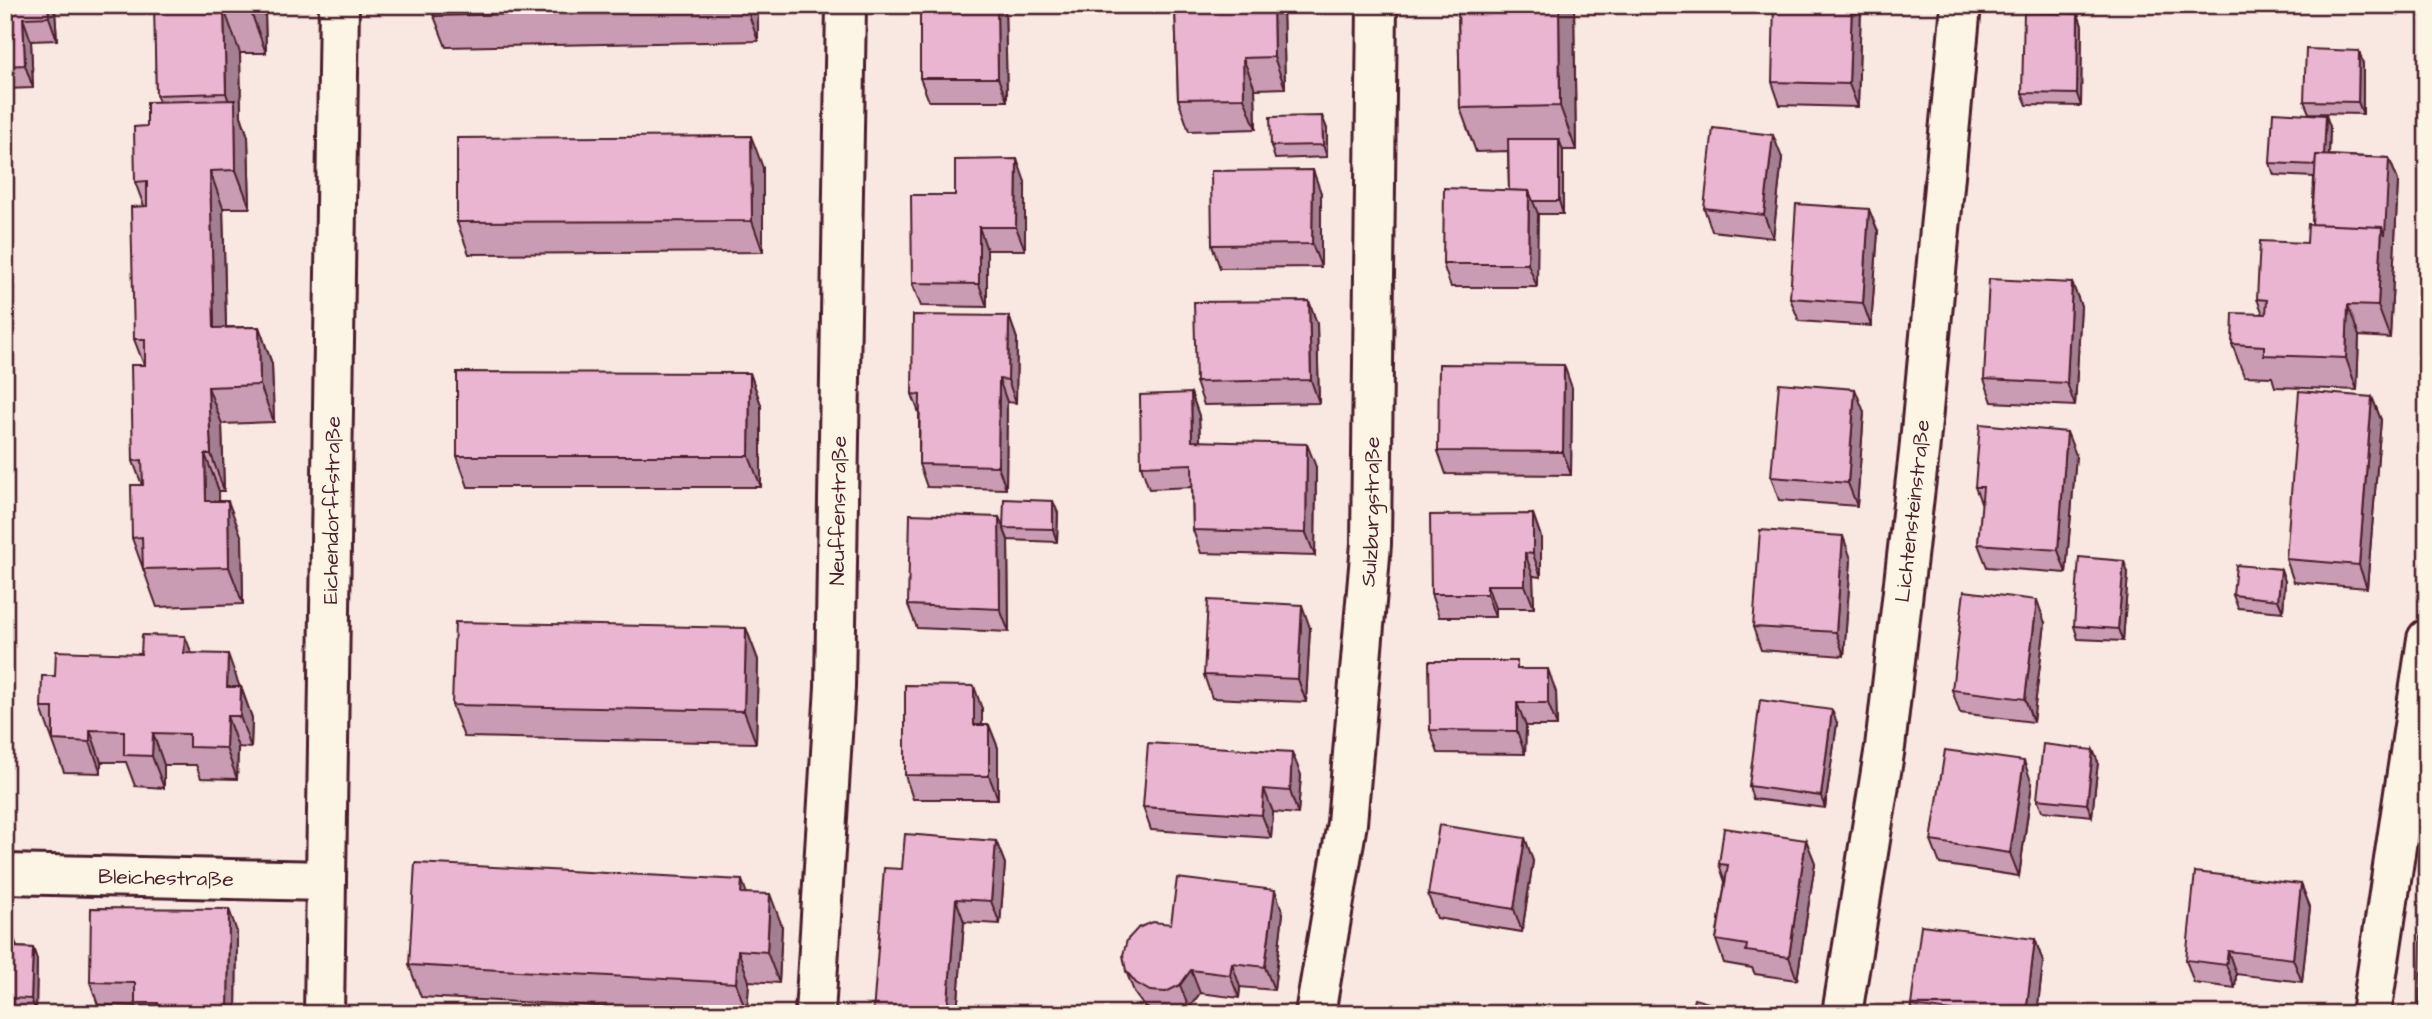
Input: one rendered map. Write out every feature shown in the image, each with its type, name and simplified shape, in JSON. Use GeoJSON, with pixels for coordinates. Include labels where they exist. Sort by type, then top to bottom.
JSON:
{"type":"FeatureCollection","features":[{"type":"Feature","properties":{"kind":"street","name":"Eichendorffstraße"},"geometry":{"type":"LineString","coordinates":[[324,1014],[339,5]]}},
{"type":"Feature","properties":{"kind":"street","name":"Neuffenstraße"},"geometry":{"type":"LineString","coordinates":[[815,1014],[835,687],[846,5]]}},
{"type":"Feature","properties":{"kind":"street","name":"Sulzburgstraße"},"geometry":{"type":"LineString","coordinates":[[1315,1014],[1347,823],[1371,544],[1377,5]]}},
{"type":"Feature","properties":{"kind":"street","name":"Lichtensteinstraße"},"geometry":{"type":"LineString","coordinates":[[1842,1014],[1885,747],[1919,453],[1961,5]]}},
{"type":"Feature","properties":{"kind":"street"},"geometry":{"type":"LineString","coordinates":[[2371,1014],[2427,639]]}},
{"type":"Feature","properties":{"kind":"street","name":"Bleichestraße"},"geometry":{"type":"LineString","coordinates":[[5,874],[327,881]]}},
{"type":"Feature","properties":{"kind":"building"},"geometry":{"type":"Polygon","coordinates":[[[5,5],[48,5],[49,17],[23,18],[25,65],[5,66],[5,5]]]}},
{"type":"Feature","properties":{"kind":"building"},"geometry":{"type":"Polygon","coordinates":[[[250,5],[250,9],[224,9],[226,93],[156,95],[154,6],[250,5]]]}},
{"type":"Feature","properties":{"kind":"building"},"geometry":{"type":"Polygon","coordinates":[[[434,5],[747,5],[747,9],[434,16],[434,5]]]}},
{"type":"Feature","properties":{"kind":"building"},"geometry":{"type":"Polygon","coordinates":[[[920,5],[997,5],[998,78],[920,78],[920,5]]]}},
{"type":"Feature","properties":{"kind":"building"},"geometry":{"type":"Polygon","coordinates":[[[1175,5],[1273,5],[1274,57],[1243,58],[1244,98],[1178,99],[1175,5]]]}},
{"type":"Feature","properties":{"kind":"building"},"geometry":{"type":"Polygon","coordinates":[[[1458,5],[1559,5],[1560,106],[1460,108],[1458,5]]]}},
{"type":"Feature","properties":{"kind":"building"},"geometry":{"type":"Polygon","coordinates":[[[1774,5],[1852,5],[1849,84],[1772,82],[1774,5]]]}},
{"type":"Feature","properties":{"kind":"building"},"geometry":{"type":"Polygon","coordinates":[[[2024,12],[2078,14],[2077,94],[2022,93],[2024,12]]]}},
{"type":"Feature","properties":{"kind":"building"},"geometry":{"type":"Polygon","coordinates":[[[2306,49],[2359,51],[2358,102],[2304,101],[2306,49]]]}},
{"type":"Feature","properties":{"kind":"building"},"geometry":{"type":"Polygon","coordinates":[[[235,100],[236,170],[210,171],[214,328],[259,327],[260,385],[208,387],[211,454],[205,454],[206,501],[228,501],[229,567],[143,569],[142,537],[132,538],[131,485],[143,485],[142,460],[133,461],[131,365],[145,365],[145,339],[134,339],[131,207],[147,206],[147,181],[135,182],[134,127],[147,126],[147,102],[235,100]]]}},
{"type":"Feature","properties":{"kind":"building"},"geometry":{"type":"Polygon","coordinates":[[[2273,112],[2326,115],[2324,155],[2316,155],[2315,165],[2270,163],[2273,112]]]}},
{"type":"Feature","properties":{"kind":"building"},"geometry":{"type":"Polygon","coordinates":[[[1322,116],[1323,145],[1271,146],[1270,117],[1322,116]]]}},
{"type":"Feature","properties":{"kind":"building"},"geometry":{"type":"Polygon","coordinates":[[[1713,128],[1773,135],[1764,215],[1704,208],[1713,128]]]}},
{"type":"Feature","properties":{"kind":"building"},"geometry":{"type":"Polygon","coordinates":[[[751,136],[752,221],[457,222],[457,138],[751,136]]]}},
{"type":"Feature","properties":{"kind":"building"},"geometry":{"type":"Polygon","coordinates":[[[1508,139],[1559,139],[1559,201],[1533,201],[1529,191],[1509,190],[1508,139]]]}},
{"type":"Feature","properties":{"kind":"building"},"geometry":{"type":"Polygon","coordinates":[[[2316,155],[2389,158],[2385,235],[2382,227],[2312,224],[2316,155]]]}},
{"type":"Feature","properties":{"kind":"building"},"geometry":{"type":"Polygon","coordinates":[[[1017,159],[1016,227],[979,227],[979,284],[912,283],[911,195],[955,195],[955,160],[1017,159]]]}},
{"type":"Feature","properties":{"kind":"building"},"geometry":{"type":"Polygon","coordinates":[[[1313,170],[1312,244],[1212,245],[1211,171],[1313,170]]]}},
{"type":"Feature","properties":{"kind":"building"},"geometry":{"type":"Polygon","coordinates":[[[1444,188],[1529,191],[1528,264],[1443,264],[1444,188]]]}},
{"type":"Feature","properties":{"kind":"building"},"geometry":{"type":"Polygon","coordinates":[[[1796,204],[1869,209],[1863,303],[1790,298],[1796,204]]]}},
{"type":"Feature","properties":{"kind":"building"},"geometry":{"type":"Polygon","coordinates":[[[2308,224],[2382,227],[2378,306],[2348,305],[2346,358],[2264,355],[2264,346],[2232,344],[2233,313],[2266,314],[2267,300],[2257,299],[2260,241],[2307,243],[2308,224]]]}},
{"type":"Feature","properties":{"kind":"building"},"geometry":{"type":"Polygon","coordinates":[[[1989,279],[2072,283],[2067,383],[1984,379],[1989,279]]]}},
{"type":"Feature","properties":{"kind":"building"},"geometry":{"type":"Polygon","coordinates":[[[1309,301],[1311,380],[1196,382],[1194,302],[1309,301]]]}},
{"type":"Feature","properties":{"kind":"building"},"geometry":{"type":"Polygon","coordinates":[[[913,315],[1009,316],[1008,380],[999,379],[998,466],[919,464],[920,395],[912,394],[913,315]]]}},
{"type":"Feature","properties":{"kind":"building"},"geometry":{"type":"Polygon","coordinates":[[[1439,364],[1564,365],[1563,452],[1438,451],[1439,364]]]}},
{"type":"Feature","properties":{"kind":"building"},"geometry":{"type":"Polygon","coordinates":[[[457,372],[750,373],[749,456],[457,456],[457,372]]]}},
{"type":"Feature","properties":{"kind":"building"},"geometry":{"type":"Polygon","coordinates":[[[1779,383],[1855,389],[1848,483],[1771,477],[1779,383]]]}},
{"type":"Feature","properties":{"kind":"building"},"geometry":{"type":"Polygon","coordinates":[[[2299,391],[2372,397],[2359,565],[2286,559],[2299,391]]]}},
{"type":"Feature","properties":{"kind":"building"},"geometry":{"type":"Polygon","coordinates":[[[1191,393],[1192,441],[1307,444],[1306,533],[1193,530],[1192,464],[1141,466],[1140,395],[1191,393]]]}},
{"type":"Feature","properties":{"kind":"building"},"geometry":{"type":"Polygon","coordinates":[[[1980,424],[2067,432],[2058,550],[1978,544],[1983,487],[1975,487],[1980,424]]]}},
{"type":"Feature","properties":{"kind":"building"},"geometry":{"type":"Polygon","coordinates":[[[1004,499],[1053,501],[1053,529],[1003,528],[1004,499]]]}},
{"type":"Feature","properties":{"kind":"building"},"geometry":{"type":"Polygon","coordinates":[[[910,514],[999,517],[1000,609],[908,605],[910,514]]]}},
{"type":"Feature","properties":{"kind":"building"},"geometry":{"type":"Polygon","coordinates":[[[1533,514],[1533,554],[1525,553],[1525,585],[1487,585],[1487,594],[1431,594],[1430,515],[1533,514]]]}},
{"type":"Feature","properties":{"kind":"building"},"geometry":{"type":"Polygon","coordinates":[[[1760,530],[1843,536],[1836,632],[1753,627],[1760,530]]]}},
{"type":"Feature","properties":{"kind":"building"},"geometry":{"type":"Polygon","coordinates":[[[2079,557],[2124,561],[2118,629],[2074,626],[2079,557]]]}},
{"type":"Feature","properties":{"kind":"building"},"geometry":{"type":"Polygon","coordinates":[[[2236,565],[2281,569],[2278,600],[2233,595],[2236,565]]]}},
{"type":"Feature","properties":{"kind":"building"},"geometry":{"type":"Polygon","coordinates":[[[1964,591],[2037,600],[2025,699],[1952,690],[1964,591]]]}},
{"type":"Feature","properties":{"kind":"building"},"geometry":{"type":"Polygon","coordinates":[[[1208,600],[1302,605],[1298,679],[1204,675],[1208,600]]]}},
{"type":"Feature","properties":{"kind":"building"},"geometry":{"type":"Polygon","coordinates":[[[455,622],[746,628],[744,711],[452,705],[455,622]]]}},
{"type":"Feature","properties":{"kind":"building"},"geometry":{"type":"Polygon","coordinates":[[[142,635],[185,636],[184,653],[228,654],[227,687],[241,687],[240,716],[227,716],[226,748],[189,747],[189,734],[153,733],[152,756],[124,755],[124,731],[90,730],[90,742],[53,740],[53,708],[41,708],[42,676],[55,676],[56,651],[141,654],[142,635]]]}},
{"type":"Feature","properties":{"kind":"building"},"geometry":{"type":"Polygon","coordinates":[[[1429,661],[1517,661],[1517,669],[1548,669],[1548,703],[1517,703],[1517,731],[1430,730],[1429,661]]]}},
{"type":"Feature","properties":{"kind":"building"},"geometry":{"type":"Polygon","coordinates":[[[905,685],[974,686],[974,725],[989,725],[989,776],[905,775],[905,685]]]}},
{"type":"Feature","properties":{"kind":"building"},"geometry":{"type":"Polygon","coordinates":[[[1760,700],[1832,710],[1821,796],[1749,786],[1760,700]]]}},
{"type":"Feature","properties":{"kind":"building"},"geometry":{"type":"Polygon","coordinates":[[[1148,743],[1292,752],[1290,791],[1264,789],[1262,815],[1143,807],[1148,743]]]}},
{"type":"Feature","properties":{"kind":"building"},"geometry":{"type":"Polygon","coordinates":[[[2043,744],[2093,750],[2087,804],[2037,799],[2043,744]]]}},
{"type":"Feature","properties":{"kind":"building"},"geometry":{"type":"Polygon","coordinates":[[[1945,750],[2024,761],[2010,853],[1931,841],[1945,750]]]}},
{"type":"Feature","properties":{"kind":"building"},"geometry":{"type":"Polygon","coordinates":[[[1439,825],[1525,838],[1514,909],[1428,895],[1439,825]]]}},
{"type":"Feature","properties":{"kind":"building"},"geometry":{"type":"Polygon","coordinates":[[[1724,828],[1806,840],[1789,957],[1746,951],[1747,945],[1716,940],[1728,865],[1719,864],[1724,828]]]}},
{"type":"Feature","properties":{"kind":"building"},"geometry":{"type":"Polygon","coordinates":[[[905,834],[996,841],[991,901],[956,899],[947,1014],[873,1014],[884,868],[902,869],[905,834]]]}},
{"type":"Feature","properties":{"kind":"building"},"geometry":{"type":"Polygon","coordinates":[[[415,863],[742,880],[741,893],[770,894],[767,952],[738,950],[736,983],[409,965],[415,863]]]}},
{"type":"Feature","properties":{"kind":"building"},"geometry":{"type":"Polygon","coordinates":[[[2195,872],[2301,884],[2293,959],[2228,951],[2226,965],[2186,960],[2195,872]]]}},
{"type":"Feature","properties":{"kind":"building"},"geometry":{"type":"Polygon","coordinates":[[[1177,878],[1275,890],[1265,967],[1232,963],[1230,975],[1191,970],[1180,985],[1166,992],[1150,991],[1136,983],[1126,971],[1123,955],[1127,940],[1138,928],[1153,922],[1171,924],[1177,878]]]}},
{"type":"Feature","properties":{"kind":"building"},"geometry":{"type":"Polygon","coordinates":[[[91,908],[229,909],[228,1014],[157,1014],[158,1003],[135,1003],[135,983],[90,982],[91,908]]]}},
{"type":"Feature","properties":{"kind":"building"},"geometry":{"type":"Polygon","coordinates":[[[1921,925],[2035,939],[2026,1014],[1977,1014],[1911,1006],[1921,925]]]}},
{"type":"Feature","properties":{"kind":"building"},"geometry":{"type":"Polygon","coordinates":[[[5,935],[13,935],[12,947],[33,948],[31,999],[10,998],[11,1008],[5,1008],[5,935]]]}},
{"type":"Feature","properties":{"kind":"building"},"geometry":{"type":"Polygon","coordinates":[[[2421,935],[2427,935],[2427,1014],[2419,1014],[2421,935]]]}},
{"type":"Feature","properties":{"kind":"building"},"geometry":{"type":"Polygon","coordinates":[[[1694,999],[1748,1014],[1690,1014],[1694,999]]]}}]}
